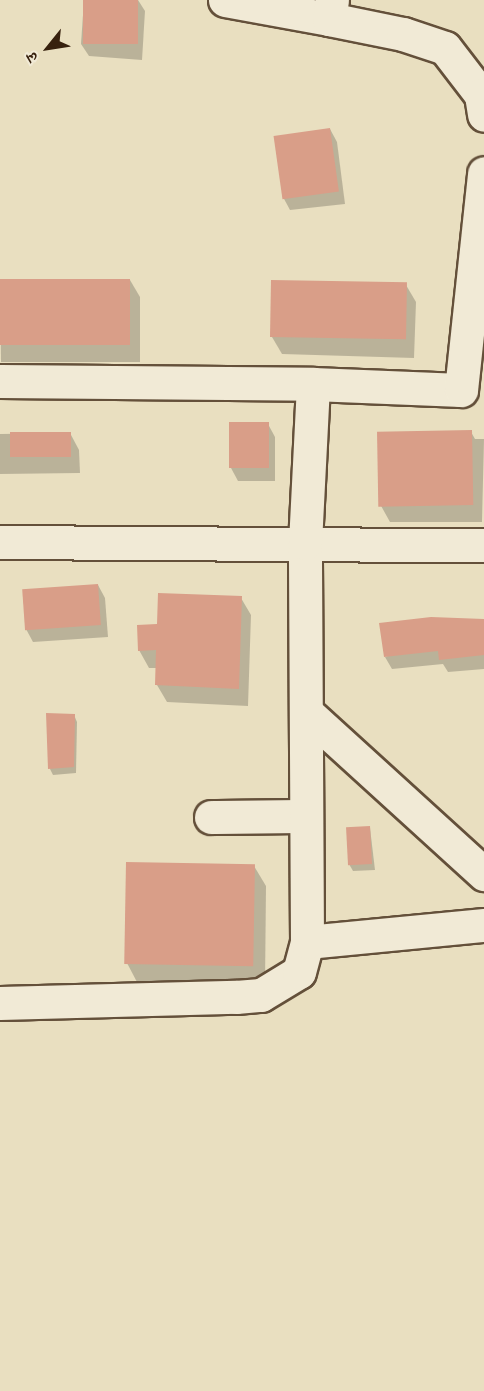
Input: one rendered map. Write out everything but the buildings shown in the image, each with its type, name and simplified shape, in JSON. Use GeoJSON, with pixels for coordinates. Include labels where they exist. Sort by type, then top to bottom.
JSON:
{"type":"FeatureCollection","features":[{"type":"Feature","properties":{"kind":"street"},"geometry":{"type":"LineString","coordinates":[[225,0],[330,9],[445,48],[481,95],[484,115]]}},
{"type":"Feature","properties":{"kind":"street"},"geometry":{"type":"LineString","coordinates":[[0,381],[314,384],[473,390],[484,174]]}},
{"type":"Feature","properties":{"kind":"street"},"geometry":{"type":"LineString","coordinates":[[0,1003],[261,995],[299,972],[307,942],[305,543],[314,384]]}},
{"type":"Feature","properties":{"kind":"street"},"geometry":{"type":"LineString","coordinates":[[0,542],[484,545]]}},
{"type":"Feature","properties":{"kind":"street"},"geometry":{"type":"LineString","coordinates":[[306,712],[484,874]]}},
{"type":"Feature","properties":{"kind":"street"},"geometry":{"type":"LineString","coordinates":[[212,817],[306,816]]}},
{"type":"Feature","properties":{"kind":"street"},"geometry":{"type":"LineString","coordinates":[[307,942],[484,925]]}}]}
